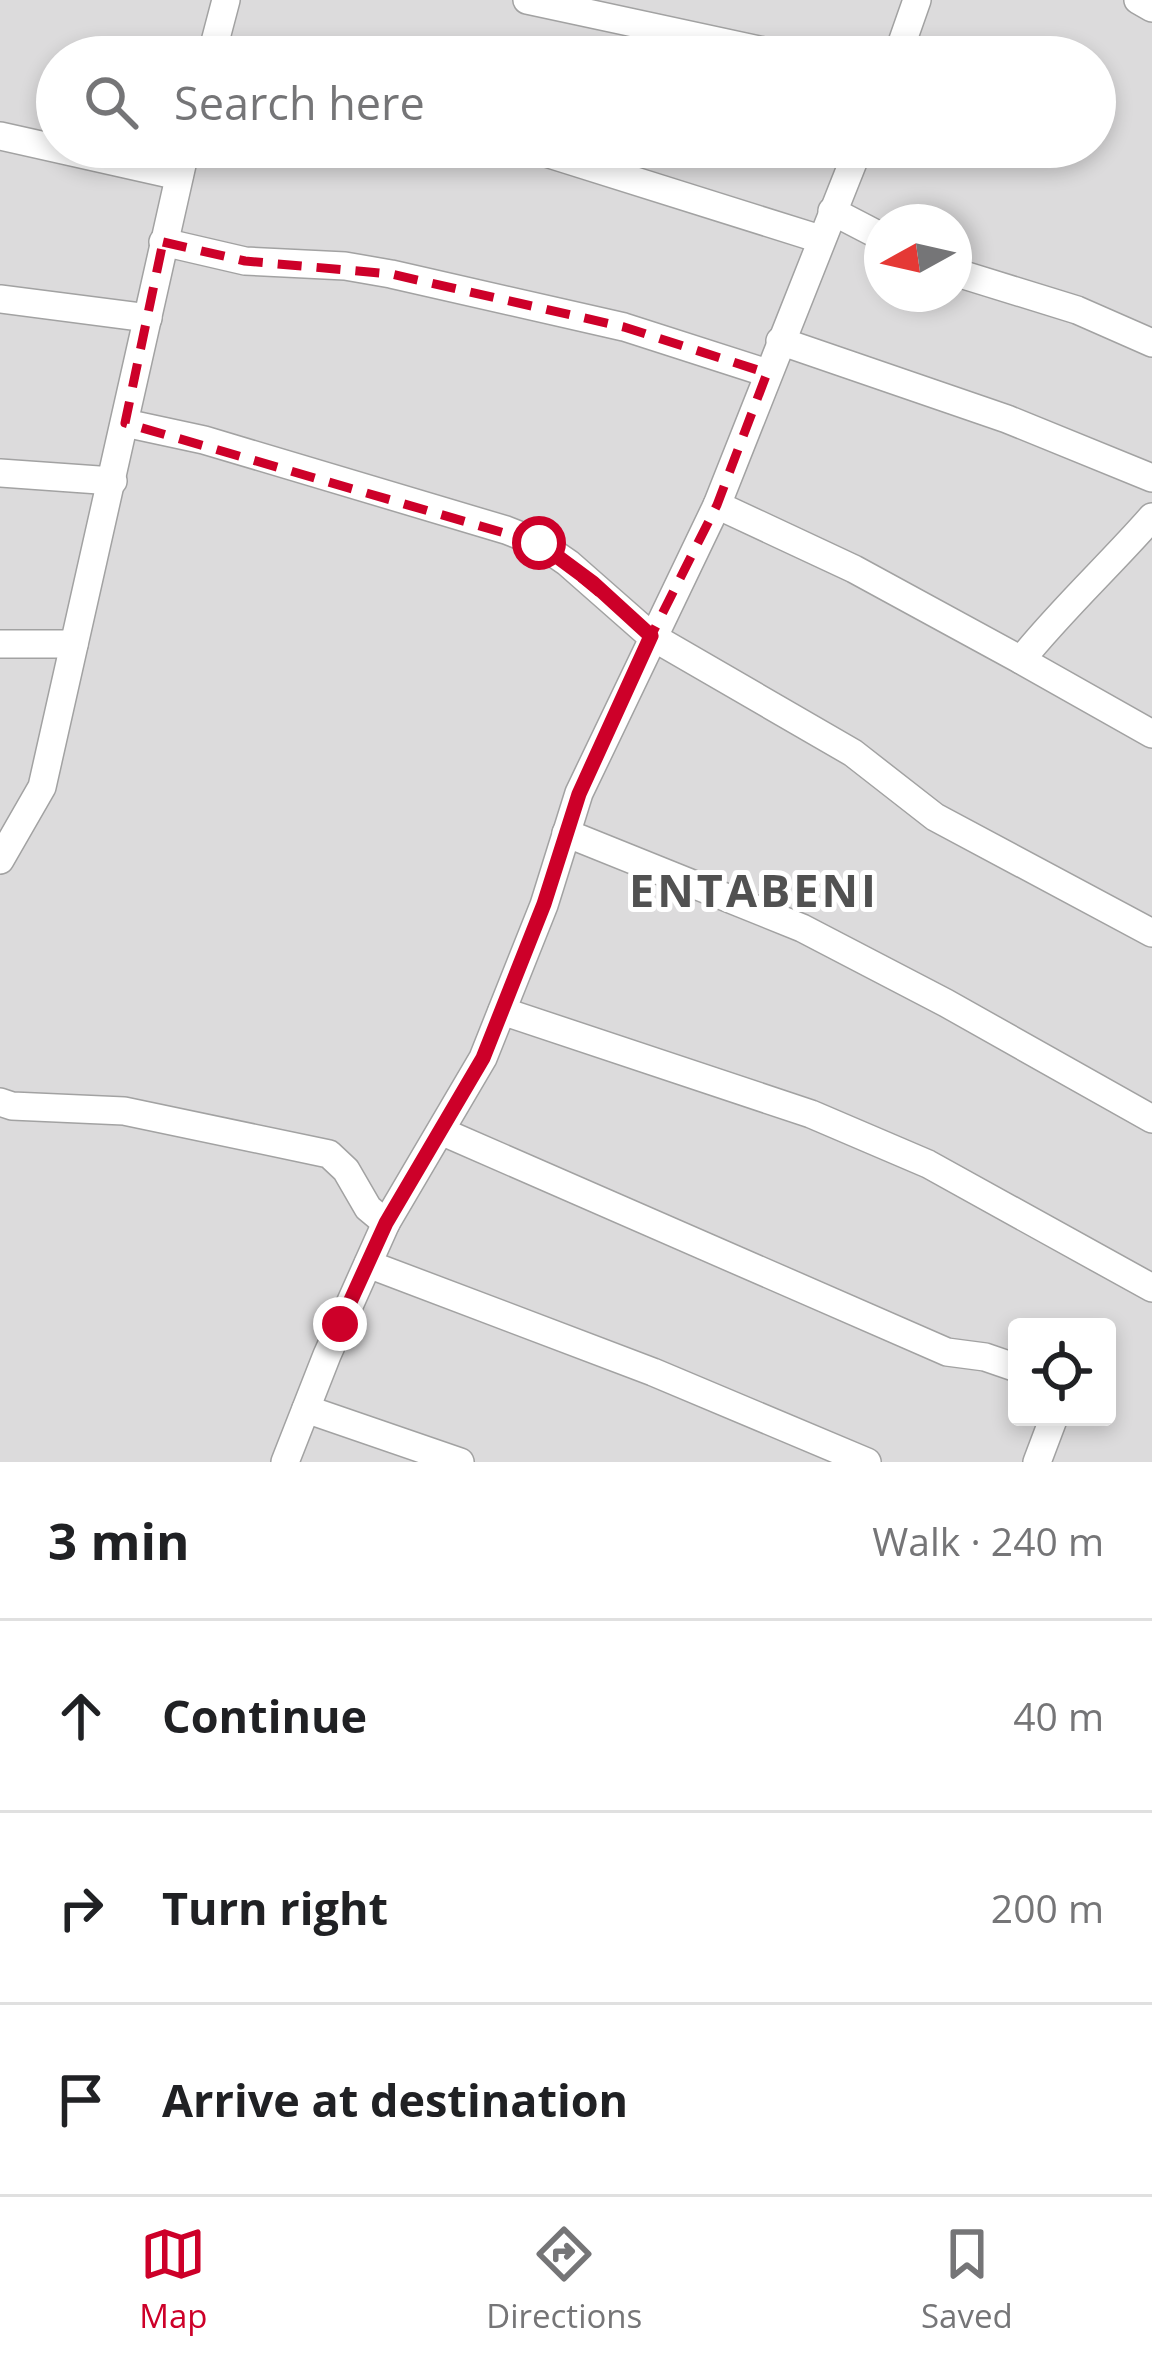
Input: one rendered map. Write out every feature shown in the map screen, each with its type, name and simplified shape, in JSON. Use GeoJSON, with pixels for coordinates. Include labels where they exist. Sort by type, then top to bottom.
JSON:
{"type":"FeatureCollection","features":[{"type":"Feature","properties":{"kind":"street"},"geometry":{"type":"LineString","coordinates":[[217,36],[226,0]]}},
{"type":"Feature","properties":{"kind":"street"},"geometry":{"type":"LineString","coordinates":[[527,0],[694,36]]}},
{"type":"Feature","properties":{"kind":"street"},"geometry":{"type":"LineString","coordinates":[[904,36],[917,0]]}},
{"type":"Feature","properties":{"kind":"street"},"geometry":{"type":"LineString","coordinates":[[1138,0],[1152,8]]}},
{"type":"Feature","properties":{"kind":"street"},"geometry":{"type":"LineString","coordinates":[[0,136],[36,144]]}},
{"type":"Feature","properties":{"kind":"street"},"geometry":{"type":"LineString","coordinates":[[142,168],[178,176]]}},
{"type":"Feature","properties":{"kind":"street"},"geometry":{"type":"LineString","coordinates":[[0,860],[42,787],[180,168]]}},
{"type":"Feature","properties":{"kind":"street"},"geometry":{"type":"LineString","coordinates":[[594,168],[820,239]]}},
{"type":"Feature","properties":{"kind":"street"},"geometry":{"type":"LineString","coordinates":[[284,1462],[386,1223],[483,1058],[544,904],[579,794],[718,505],[850,168]]}},
{"type":"Feature","properties":{"kind":"street"},"geometry":{"type":"LineString","coordinates":[[832,211],[864,228]]}},
{"type":"Feature","properties":{"kind":"street"},"geometry":{"type":"LineString","coordinates":[[163,242],[244,261],[345,266],[391,274],[624,327],[767,373]]}},
{"type":"Feature","properties":{"kind":"street"},"geometry":{"type":"LineString","coordinates":[[972,278],[1077,310],[1152,343]]}},
{"type":"Feature","properties":{"kind":"street"},"geometry":{"type":"LineString","coordinates":[[0,299],[148,318]]}},
{"type":"Feature","properties":{"kind":"street"},"geometry":{"type":"LineString","coordinates":[[780,341],[1007,419],[1152,478]]}},
{"type":"Feature","properties":{"kind":"street"},"geometry":{"type":"LineString","coordinates":[[125,423],[223,446],[522,536],[568,563],[651,636],[853,753],[935,817],[1152,933]]}},
{"type":"Feature","properties":{"kind":"street"},"geometry":{"type":"LineString","coordinates":[[0,473],[113,481]]}},
{"type":"Feature","properties":{"kind":"street"},"geometry":{"type":"LineString","coordinates":[[718,505],[854,569],[1152,734]]}},
{"type":"Feature","properties":{"kind":"street"},"geometry":{"type":"LineString","coordinates":[[1021,660],[1070,600],[1152,517]]}},
{"type":"Feature","properties":{"kind":"street"},"geometry":{"type":"LineString","coordinates":[[0,644],[74,644]]}},
{"type":"Feature","properties":{"kind":"street"},"geometry":{"type":"LineString","coordinates":[[566,833],[802,928],[1152,1119]]}},
{"type":"Feature","properties":{"kind":"street"},"geometry":{"type":"LineString","coordinates":[[502,1011],[811,1114],[928,1164],[1152,1288]]}},
{"type":"Feature","properties":{"kind":"street"},"geometry":{"type":"LineString","coordinates":[[0,1102],[124,1111],[328,1154],[346,1170],[368,1208],[386,1223]]}},
{"type":"Feature","properties":{"kind":"street"},"geometry":{"type":"LineString","coordinates":[[443,1132],[946,1352],[1008,1365]]}},
{"type":"Feature","properties":{"kind":"street"},"geometry":{"type":"LineString","coordinates":[[368,1264],[653,1372],[867,1462]]}},
{"type":"Feature","properties":{"kind":"street"},"geometry":{"type":"LineString","coordinates":[[306,1409],[460,1462]]}},
{"type":"Feature","properties":{"kind":"street"},"geometry":{"type":"LineString","coordinates":[[1037,1462],[1051,1426]]}},
{"type":"Feature","properties":{"kind":"highlighted area"},"geometry":{"type":"Polygon","coordinates":[[[163,242],[245,261],[391,274],[624,327],[767,373],[717,505],[651,636],[539,543],[125,423],[163,242]]]}},
{"type":"Feature","properties":{"kind":"shaded area"},"geometry":{"type":"Polygon","coordinates":[[[0,0],[1152,0],[1152,1462],[0,1462],[0,0]]]}},
{"type":"Feature","properties":{"kind":"district","name":"ENTABENI"},"geometry":{"type":"Point","coordinates":[754,889]}},
{"type":"Feature","properties":{"kind":"route"},"geometry":{"type":"LineString","coordinates":[[340,1324],[386,1223],[483,1058],[544,904],[579,794],[651,636],[593,583],[539,543]]}}]}
